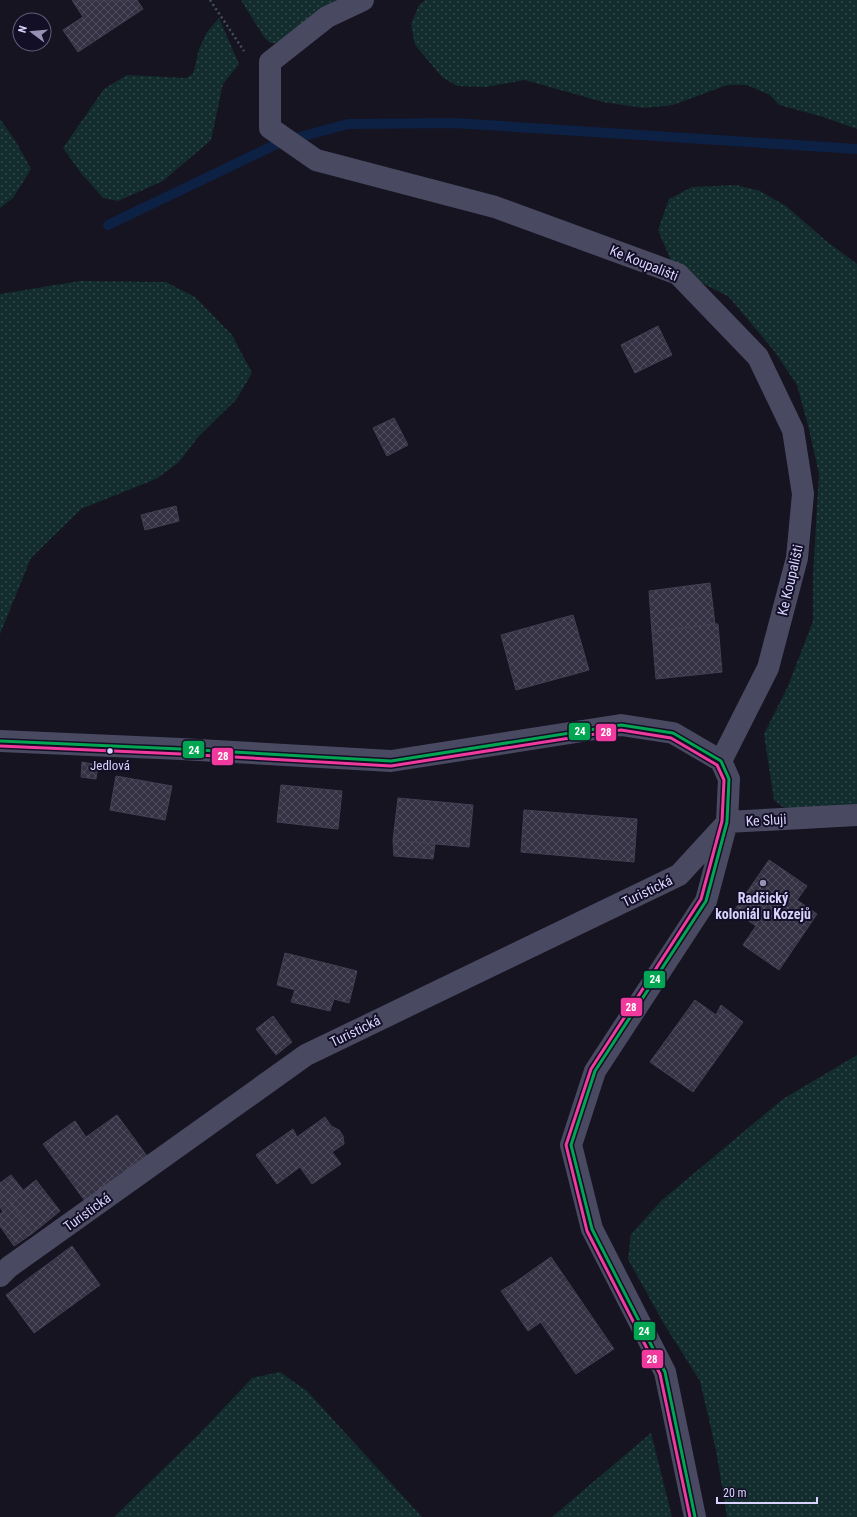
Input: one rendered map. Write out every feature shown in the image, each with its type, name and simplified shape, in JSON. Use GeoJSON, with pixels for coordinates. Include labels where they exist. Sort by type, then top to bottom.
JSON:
{"type":"FeatureCollection","features":[{"type":"Feature","properties":{"kind":"street","name":"Ke Koupališti"},"geometry":{"type":"LineString","coordinates":[[363,0],[327,17],[270,62],[270,128],[316,160],[495,206],[678,274],[758,357],[793,430],[803,494],[797,558],[768,668],[721,761]]}},
{"type":"Feature","properties":{"kind":"street"},"geometry":{"type":"LineString","coordinates":[[0,741],[181,748],[391,761],[621,725],[673,733],[721,761]]}},
{"type":"Feature","properties":{"kind":"street","name":"Ke Sluji"},"geometry":{"type":"LineString","coordinates":[[721,761],[729,779],[727,822],[857,815]]}},
{"type":"Feature","properties":{"kind":"street"},"geometry":{"type":"LineString","coordinates":[[695,1517],[665,1372],[592,1229],[571,1145],[595,1071],[706,901],[727,822]]}},
{"type":"Feature","properties":{"kind":"street","name":"Turistická"},"geometry":{"type":"LineString","coordinates":[[0,1276],[9,1267],[306,1055],[679,875],[727,822]]}},
{"type":"Feature","properties":{"kind":"path"},"geometry":{"type":"LineString","coordinates":[[210,0],[270,88]]}},
{"type":"Feature","properties":{"kind":"green space"},"geometry":{"type":"Polygon","coordinates":[[[241,0],[358,0],[281,43],[270,43],[264,37],[241,0]]]}},
{"type":"Feature","properties":{"kind":"green space"},"geometry":{"type":"Polygon","coordinates":[[[425,0],[857,0],[857,129],[820,116],[779,105],[770,95],[747,85],[727,85],[673,105],[644,108],[603,102],[525,80],[485,87],[457,86],[442,77],[415,45],[411,24],[419,5],[425,0]]]}},
{"type":"Feature","properties":{"kind":"green space"},"geometry":{"type":"Polygon","coordinates":[[[219,18],[239,64],[223,84],[211,140],[163,181],[118,201],[103,198],[81,173],[63,148],[104,89],[127,75],[186,78],[193,74],[199,49],[207,32],[219,18]]]}},
{"type":"Feature","properties":{"kind":"green space"},"geometry":{"type":"Polygon","coordinates":[[[0,119],[15,140],[31,169],[13,198],[0,208],[0,119]]]}},
{"type":"Feature","properties":{"kind":"green space"},"geometry":{"type":"Polygon","coordinates":[[[736,185],[760,191],[786,206],[825,240],[857,264],[857,809],[801,811],[783,807],[774,800],[764,734],[788,686],[813,621],[813,575],[819,474],[797,385],[775,352],[729,297],[704,284],[672,263],[658,230],[669,199],[692,187],[736,185]]]}},
{"type":"Feature","properties":{"kind":"green space"},"geometry":{"type":"Polygon","coordinates":[[[80,281],[166,282],[195,297],[232,335],[252,373],[236,400],[199,436],[179,462],[156,479],[81,509],[31,558],[0,634],[0,294],[80,281]]]}},
{"type":"Feature","properties":{"kind":"green space"},"geometry":{"type":"Polygon","coordinates":[[[857,1055],[857,1517],[727,1517],[716,1450],[700,1381],[664,1324],[628,1259],[631,1234],[662,1200],[783,1099],[857,1055]]]}},
{"type":"Feature","properties":{"kind":"green space"},"geometry":{"type":"Polygon","coordinates":[[[280,1372],[307,1391],[422,1517],[114,1517],[200,1433],[252,1378],[280,1372]]]}},
{"type":"Feature","properties":{"kind":"green space"},"geometry":{"type":"Polygon","coordinates":[[[651,1433],[672,1517],[552,1517],[651,1433]]]}},
{"type":"Feature","properties":{"kind":"building"},"geometry":{"type":"Polygon","coordinates":[[[72,0],[137,0],[143,9],[78,52],[63,30],[83,17],[72,0]]]}},
{"type":"Feature","properties":{"kind":"building"},"geometry":{"type":"Polygon","coordinates":[[[658,326],[672,355],[635,373],[621,345],[658,326]]]}},
{"type":"Feature","properties":{"kind":"building"},"geometry":{"type":"Polygon","coordinates":[[[394,418],[408,445],[387,456],[373,428],[394,418]]]}},
{"type":"Feature","properties":{"kind":"building"},"geometry":{"type":"Polygon","coordinates":[[[176,506],[179,521],[145,530],[141,515],[176,506]]]}},
{"type":"Feature","properties":{"kind":"building"},"geometry":{"type":"Polygon","coordinates":[[[710,583],[715,624],[652,632],[649,591],[710,583]]]}},
{"type":"Feature","properties":{"kind":"building"},"geometry":{"type":"Polygon","coordinates":[[[573,615],[589,670],[516,690],[501,635],[573,615]]]}},
{"type":"Feature","properties":{"kind":"building"},"geometry":{"type":"Polygon","coordinates":[[[718,624],[722,672],[656,679],[652,632],[718,624]]]}},
{"type":"Feature","properties":{"kind":"building"},"geometry":{"type":"Polygon","coordinates":[[[82,762],[98,765],[96,779],[81,777],[82,762]]]}},
{"type":"Feature","properties":{"kind":"building"},"geometry":{"type":"Polygon","coordinates":[[[116,776],[172,786],[165,820],[110,810],[116,776]]]}},
{"type":"Feature","properties":{"kind":"building"},"geometry":{"type":"Polygon","coordinates":[[[281,785],[342,791],[338,829],[277,822],[281,785]]]}},
{"type":"Feature","properties":{"kind":"building"},"geometry":{"type":"Polygon","coordinates":[[[398,798],[473,805],[469,847],[393,840],[398,798]]]}},
{"type":"Feature","properties":{"kind":"building"},"geometry":{"type":"Polygon","coordinates":[[[524,810],[637,819],[634,862],[521,852],[524,810]]]}},
{"type":"Feature","properties":{"kind":"building"},"geometry":{"type":"Polygon","coordinates":[[[393,840],[435,844],[433,859],[394,856],[393,840]]]}},
{"type":"Feature","properties":{"kind":"building"},"geometry":{"type":"Polygon","coordinates":[[[769,860],[807,886],[797,900],[817,914],[779,970],[743,945],[756,926],[734,911],[769,860]]]}},
{"type":"Feature","properties":{"kind":"building"},"geometry":{"type":"Polygon","coordinates":[[[285,953],[357,971],[349,1003],[334,999],[330,1011],[291,1002],[295,990],[277,985],[285,953]]]}},
{"type":"Feature","properties":{"kind":"building"},"geometry":{"type":"Polygon","coordinates":[[[695,1000],[716,1015],[721,1005],[743,1022],[693,1092],[650,1062],[695,1000]]]}},
{"type":"Feature","properties":{"kind":"building"},"geometry":{"type":"Polygon","coordinates":[[[273,1016],[292,1042],[276,1055],[256,1029],[273,1016]]]}},
{"type":"Feature","properties":{"kind":"building"},"geometry":{"type":"Polygon","coordinates":[[[117,1115],[147,1156],[85,1201],[43,1144],[75,1121],[86,1137],[117,1115]]]}},
{"type":"Feature","properties":{"kind":"building"},"geometry":{"type":"Polygon","coordinates":[[[325,1117],[331,1126],[339,1130],[343,1136],[344,1144],[332,1152],[341,1164],[312,1184],[300,1167],[277,1184],[256,1155],[293,1129],[297,1137],[325,1117]]]}},
{"type":"Feature","properties":{"kind":"building"},"geometry":{"type":"Polygon","coordinates":[[[11,1175],[23,1190],[9,1202],[12,1205],[3,1212],[0,1207],[0,1183],[11,1175]]]}},
{"type":"Feature","properties":{"kind":"building"},"geometry":{"type":"Polygon","coordinates":[[[36,1180],[60,1211],[33,1233],[9,1202],[36,1180]]]}},
{"type":"Feature","properties":{"kind":"building"},"geometry":{"type":"Polygon","coordinates":[[[12,1205],[33,1233],[14,1246],[0,1226],[0,1214],[12,1205]]]}},
{"type":"Feature","properties":{"kind":"building"},"geometry":{"type":"Polygon","coordinates":[[[72,1246],[100,1285],[34,1333],[6,1295],[72,1246]]]}},
{"type":"Feature","properties":{"kind":"building"},"geometry":{"type":"Polygon","coordinates":[[[551,1257],[614,1349],[576,1374],[514,1283],[551,1257]]]}},
{"type":"Feature","properties":{"kind":"building"},"geometry":{"type":"Polygon","coordinates":[[[514,1283],[541,1322],[528,1331],[501,1291],[514,1283]]]}},
{"type":"Feature","properties":{"kind":"waterway"},"geometry":{"type":"LineString","coordinates":[[108,225],[281,142],[348,124],[454,123],[857,149]]}},
{"type":"Feature","properties":{"kind":"transit line","name":"24"},"geometry":{"type":"LineString","coordinates":[[0,741],[181,749],[391,761],[621,725],[673,733],[721,761],[729,779],[727,822],[706,901],[595,1071],[571,1145],[592,1229],[665,1372],[695,1517]]}},
{"type":"Feature","properties":{"kind":"transit line","name":"28"},"geometry":{"type":"LineString","coordinates":[[0,746],[181,754],[391,766],[621,730],[671,738],[717,765],[724,780],[722,821],[701,899],[591,1069],[566,1145],[587,1231],[660,1374],[690,1517]]}},
{"type":"Feature","properties":{"kind":"place","name":"Jedlová"},"geometry":{"type":"Point","coordinates":[110,751]}},
{"type":"Feature","properties":{"kind":"place","name":"Radčický koloniál u Kozejů"},"geometry":{"type":"Point","coordinates":[763,883]}}]}
